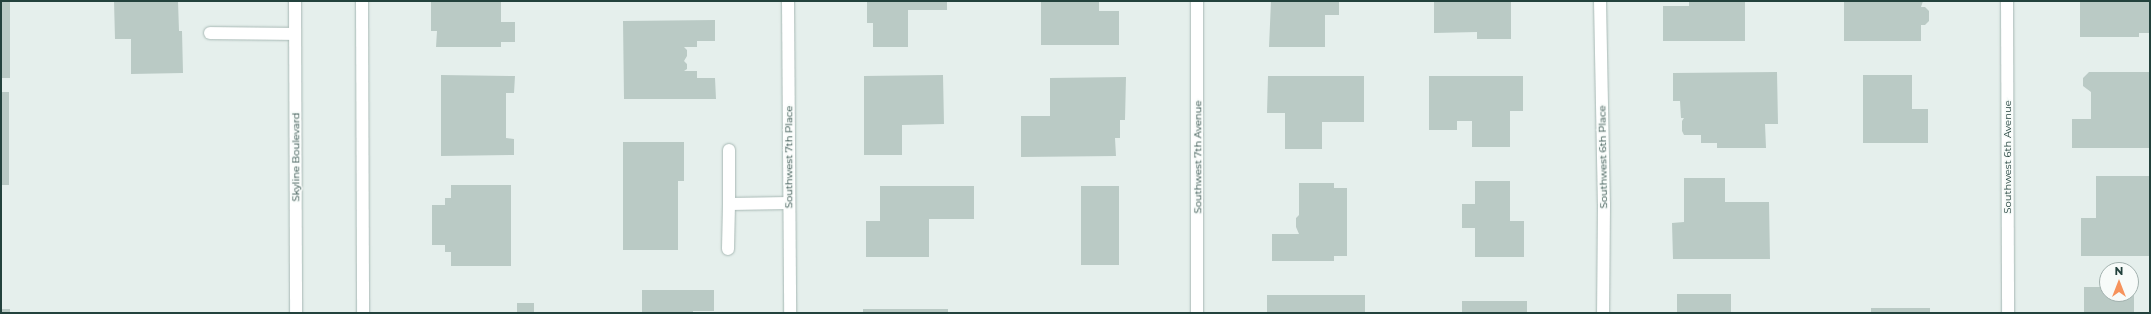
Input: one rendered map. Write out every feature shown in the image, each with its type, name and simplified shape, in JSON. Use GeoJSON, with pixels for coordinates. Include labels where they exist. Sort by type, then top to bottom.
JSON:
{"type":"FeatureCollection","features":[{"type":"Feature","properties":{"kind":"street","name":"Skyline Boulevard"},"geometry":{"type":"LineString","coordinates":[[295,1],[296,313]]}},
{"type":"Feature","properties":{"kind":"street"},"geometry":{"type":"LineString","coordinates":[[362,1],[363,313]]}},
{"type":"Feature","properties":{"kind":"street","name":"Southwest 7th Place"},"geometry":{"type":"LineString","coordinates":[[788,1],[790,313]]}},
{"type":"Feature","properties":{"kind":"street","name":"Southwest 7th Avenue"},"geometry":{"type":"LineString","coordinates":[[1197,1],[1197,313]]}},
{"type":"Feature","properties":{"kind":"street","name":"Southwest 6th Place"},"geometry":{"type":"LineString","coordinates":[[1600,1],[1604,204],[1603,313]]}},
{"type":"Feature","properties":{"kind":"street","name":"Southwest 6th Avenue"},"geometry":{"type":"LineString","coordinates":[[2007,1],[2008,313]]}},
{"type":"Feature","properties":{"kind":"street"},"geometry":{"type":"LineString","coordinates":[[210,33],[295,34]]}},
{"type":"Feature","properties":{"kind":"street"},"geometry":{"type":"LineString","coordinates":[[728,249],[729,150]]}},
{"type":"Feature","properties":{"kind":"street"},"geometry":{"type":"LineString","coordinates":[[729,204],[789,203]]}},
{"type":"Feature","properties":{"kind":"building"},"geometry":{"type":"Polygon","coordinates":[[[1,1],[10,1],[10,78],[1,78],[1,1]]]}},
{"type":"Feature","properties":{"kind":"building"},"geometry":{"type":"Polygon","coordinates":[[[114,1],[178,1],[179,31],[182,31],[183,73],[131,74],[131,39],[115,39],[114,1]]]}},
{"type":"Feature","properties":{"kind":"building"},"geometry":{"type":"Polygon","coordinates":[[[431,1],[501,1],[501,22],[515,22],[515,42],[501,42],[501,47],[436,47],[437,31],[431,31],[431,1]]]}},
{"type":"Feature","properties":{"kind":"building"},"geometry":{"type":"Polygon","coordinates":[[[867,1],[947,1],[947,10],[908,10],[908,47],[873,47],[873,23],[867,23],[867,1]]]}},
{"type":"Feature","properties":{"kind":"building"},"geometry":{"type":"Polygon","coordinates":[[[1041,1],[1099,1],[1099,11],[1119,11],[1119,45],[1041,45],[1041,1]]]}},
{"type":"Feature","properties":{"kind":"building"},"geometry":{"type":"Polygon","coordinates":[[[1271,1],[1339,1],[1339,15],[1325,15],[1325,47],[1269,47],[1271,1]]]}},
{"type":"Feature","properties":{"kind":"building"},"geometry":{"type":"Polygon","coordinates":[[[1434,1],[1511,1],[1511,39],[1477,39],[1477,32],[1434,33],[1434,1]]]}},
{"type":"Feature","properties":{"kind":"building"},"geometry":{"type":"Polygon","coordinates":[[[1689,1],[1745,1],[1745,41],[1663,41],[1663,6],[1689,6],[1689,1]]]}},
{"type":"Feature","properties":{"kind":"building"},"geometry":{"type":"Polygon","coordinates":[[[1844,1],[1923,1],[1921,7],[1925,7],[1929,11],[1929,21],[1925,25],[1921,25],[1921,41],[1844,41],[1844,1]]]}},
{"type":"Feature","properties":{"kind":"building"},"geometry":{"type":"Polygon","coordinates":[[[2080,1],[2150,1],[2150,33],[2139,33],[2139,37],[2080,37],[2080,1]]]}},
{"type":"Feature","properties":{"kind":"building"},"geometry":{"type":"Polygon","coordinates":[[[715,20],[715,41],[697,41],[697,47],[684,47],[687,50],[687,56],[684,61],[687,64],[687,69],[684,71],[697,71],[697,78],[715,78],[716,99],[624,99],[623,21],[715,20]]]}},
{"type":"Feature","properties":{"kind":"building"},"geometry":{"type":"Polygon","coordinates":[[[1777,72],[1778,124],[1765,124],[1766,148],[1717,148],[1717,143],[1701,143],[1701,135],[1684,135],[1682,131],[1682,121],[1684,118],[1681,118],[1680,101],[1673,101],[1673,73],[1777,72]]]}},
{"type":"Feature","properties":{"kind":"building"},"geometry":{"type":"Polygon","coordinates":[[[2089,72],[2150,72],[2150,148],[2072,148],[2072,119],[2091,119],[2091,92],[2083,86],[2083,78],[2089,72]]]}},
{"type":"Feature","properties":{"kind":"building"},"geometry":{"type":"Polygon","coordinates":[[[441,75],[515,76],[514,93],[506,93],[506,138],[514,139],[514,155],[441,156],[441,75]]]}},
{"type":"Feature","properties":{"kind":"building"},"geometry":{"type":"Polygon","coordinates":[[[943,75],[944,124],[902,125],[902,155],[864,155],[864,76],[943,75]]]}},
{"type":"Feature","properties":{"kind":"building"},"geometry":{"type":"Polygon","coordinates":[[[1863,75],[1912,75],[1912,109],[1928,109],[1928,143],[1863,143],[1863,75]]]}},
{"type":"Feature","properties":{"kind":"building"},"geometry":{"type":"Polygon","coordinates":[[[1268,76],[1364,76],[1364,122],[1322,122],[1322,149],[1285,149],[1285,113],[1267,113],[1268,76]]]}},
{"type":"Feature","properties":{"kind":"building"},"geometry":{"type":"Polygon","coordinates":[[[1429,76],[1523,76],[1523,111],[1510,111],[1510,147],[1472,147],[1472,121],[1457,121],[1457,130],[1429,130],[1429,76]]]}},
{"type":"Feature","properties":{"kind":"building"},"geometry":{"type":"Polygon","coordinates":[[[1126,77],[1125,120],[1120,120],[1120,138],[1115,138],[1116,156],[1021,157],[1021,116],[1050,116],[1050,78],[1126,77]]]}},
{"type":"Feature","properties":{"kind":"building"},"geometry":{"type":"Polygon","coordinates":[[[1,92],[9,92],[9,185],[1,185],[1,92]]]}},
{"type":"Feature","properties":{"kind":"building"},"geometry":{"type":"Polygon","coordinates":[[[623,142],[684,142],[684,181],[678,181],[678,250],[623,250],[623,142]]]}},
{"type":"Feature","properties":{"kind":"building"},"geometry":{"type":"Polygon","coordinates":[[[2096,176],[2150,176],[2150,256],[2081,256],[2081,218],[2096,218],[2096,176]]]}},
{"type":"Feature","properties":{"kind":"building"},"geometry":{"type":"Polygon","coordinates":[[[1684,178],[1725,178],[1725,202],[1769,202],[1770,259],[1673,259],[1672,223],[1684,222],[1684,178]]]}},
{"type":"Feature","properties":{"kind":"building"},"geometry":{"type":"Polygon","coordinates":[[[1475,181],[1510,181],[1510,221],[1524,221],[1524,257],[1475,257],[1475,228],[1462,228],[1462,204],[1475,204],[1475,181]]]}},
{"type":"Feature","properties":{"kind":"building"},"geometry":{"type":"Polygon","coordinates":[[[1299,183],[1334,183],[1334,188],[1347,188],[1347,256],[1334,256],[1334,261],[1272,261],[1272,234],[1299,234],[1296,227],[1296,218],[1299,215],[1299,183]]]}},
{"type":"Feature","properties":{"kind":"building"},"geometry":{"type":"Polygon","coordinates":[[[451,185],[511,185],[511,266],[451,266],[451,252],[445,252],[445,245],[432,245],[432,205],[445,205],[445,198],[451,198],[451,185]]]}},
{"type":"Feature","properties":{"kind":"building"},"geometry":{"type":"Polygon","coordinates":[[[880,186],[974,186],[974,219],[929,219],[929,257],[866,257],[866,221],[880,221],[880,186]]]}},
{"type":"Feature","properties":{"kind":"building"},"geometry":{"type":"Polygon","coordinates":[[[1081,186],[1119,186],[1119,265],[1081,265],[1081,186]]]}},
{"type":"Feature","properties":{"kind":"building"},"geometry":{"type":"Polygon","coordinates":[[[2084,287],[2099,287],[2099,302],[2134,302],[2134,313],[2084,313],[2084,287]]]}},
{"type":"Feature","properties":{"kind":"building"},"geometry":{"type":"Polygon","coordinates":[[[642,290],[714,290],[714,311],[693,311],[693,313],[642,313],[642,290]]]}},
{"type":"Feature","properties":{"kind":"building"},"geometry":{"type":"Polygon","coordinates":[[[1677,294],[1731,294],[1731,313],[1677,313],[1677,294]]]}},
{"type":"Feature","properties":{"kind":"building"},"geometry":{"type":"Polygon","coordinates":[[[1267,295],[1365,295],[1365,313],[1267,313],[1267,295]]]}},
{"type":"Feature","properties":{"kind":"building"},"geometry":{"type":"Polygon","coordinates":[[[1462,301],[1527,301],[1527,313],[1462,313],[1462,301]]]}},
{"type":"Feature","properties":{"kind":"building"},"geometry":{"type":"Polygon","coordinates":[[[517,303],[534,303],[534,313],[517,313],[517,303]]]}},
{"type":"Feature","properties":{"kind":"building"},"geometry":{"type":"Polygon","coordinates":[[[1871,308],[1930,308],[1930,313],[1871,313],[1871,308]]]}},
{"type":"Feature","properties":{"kind":"building"},"geometry":{"type":"Polygon","coordinates":[[[1,309],[10,309],[10,313],[1,313],[1,309]]]}},
{"type":"Feature","properties":{"kind":"building"},"geometry":{"type":"Polygon","coordinates":[[[863,309],[948,309],[948,313],[863,313],[863,309]]]}}]}
